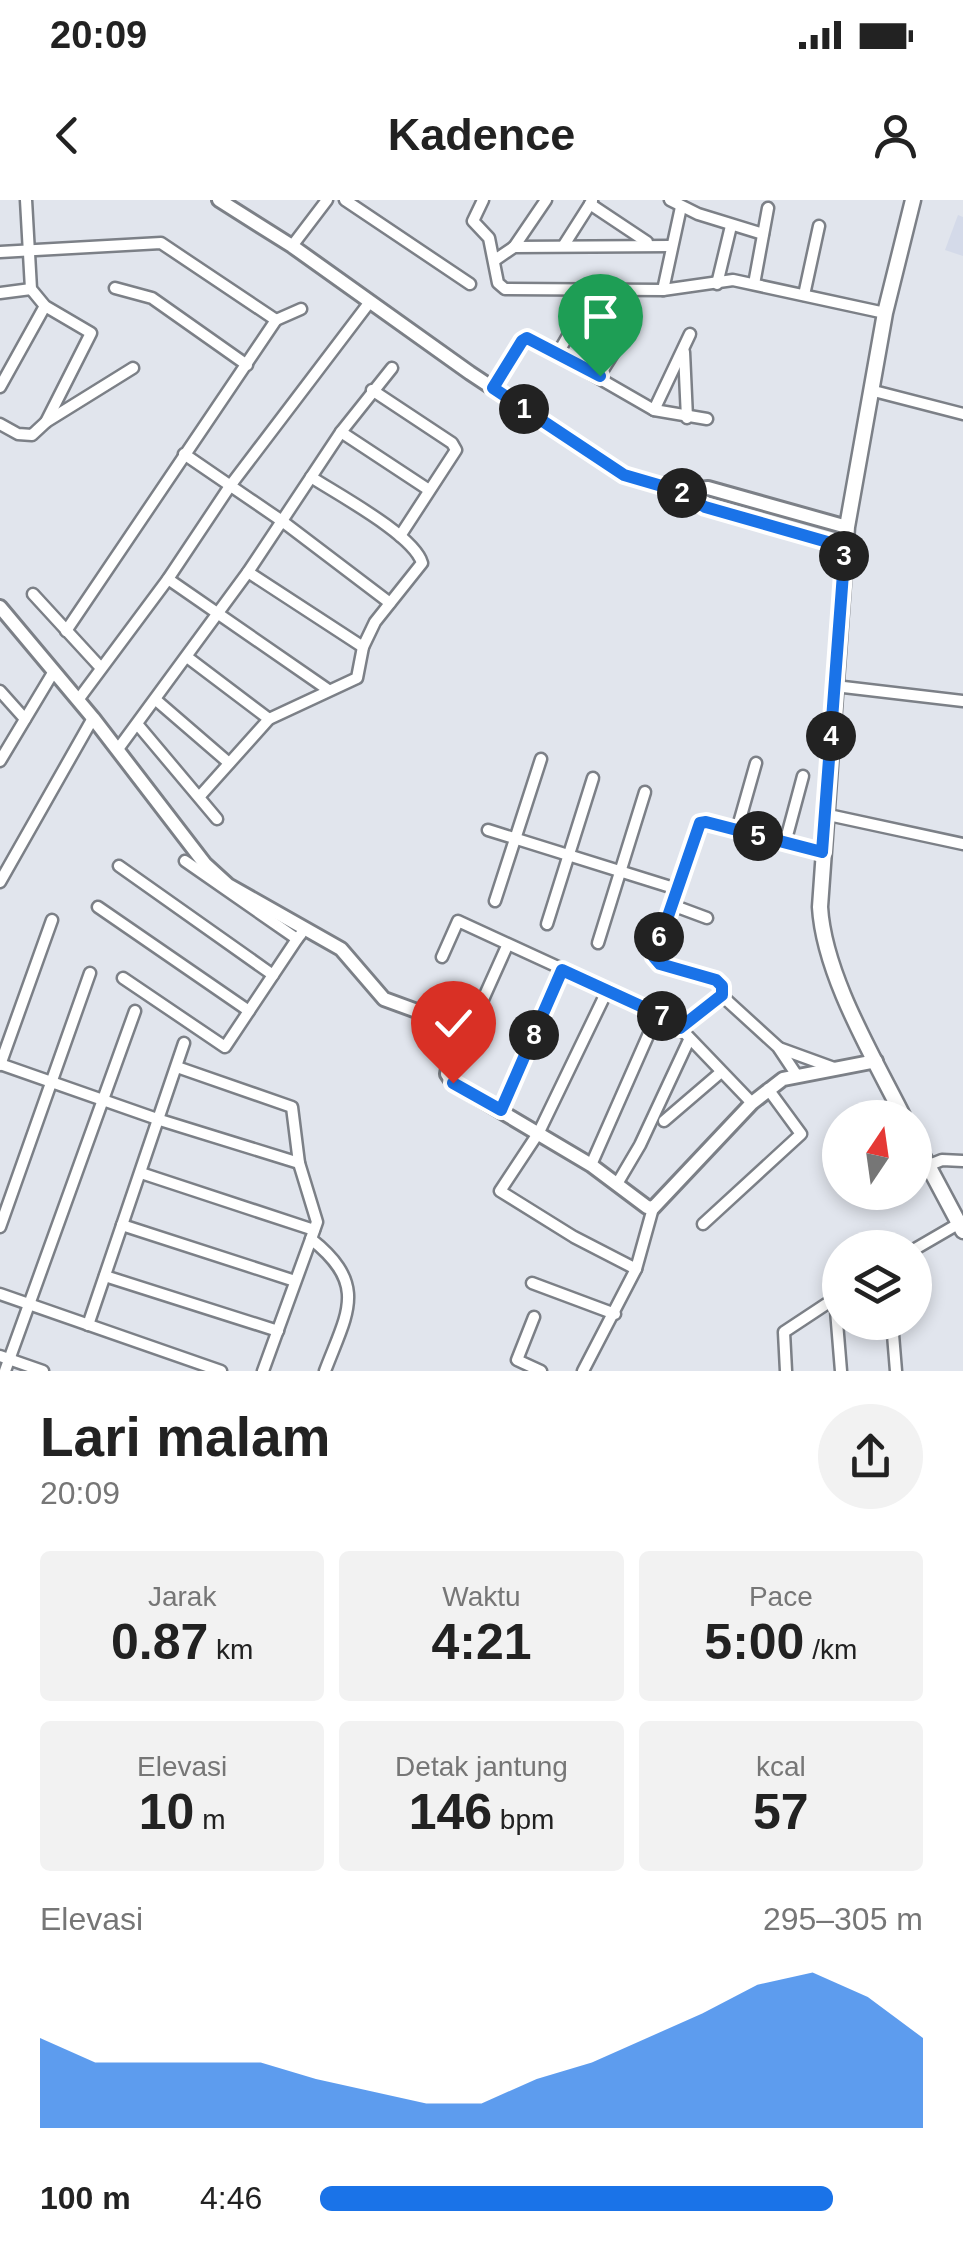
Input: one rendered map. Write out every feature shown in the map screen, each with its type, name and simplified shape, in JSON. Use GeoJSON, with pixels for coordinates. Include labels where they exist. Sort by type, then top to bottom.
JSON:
{"type":"FeatureCollection","features":[{"type":"Feature","properties":{"kind":"main road"},"geometry":{"type":"LineString","coordinates":[[895,1100],[826,949],[820,907],[847,526],[885,314],[913,200]]}},
{"type":"Feature","properties":{"kind":"main road"},"geometry":{"type":"LineString","coordinates":[[932,1173],[961,1227]]}},
{"type":"Feature","properties":{"kind":"street"},"geometry":{"type":"LineString","coordinates":[[26,200],[31,289],[45,306],[90,333],[46,422]]}},
{"type":"Feature","properties":{"kind":"street"},"geometry":{"type":"LineString","coordinates":[[218,200],[292,246],[470,373],[624,475],[679,491],[705,507],[845,547]]}},
{"type":"Feature","properties":{"kind":"street"},"geometry":{"type":"LineString","coordinates":[[292,246],[327,200]]}},
{"type":"Feature","properties":{"kind":"street"},"geometry":{"type":"LineString","coordinates":[[346,200],[470,284]]}},
{"type":"Feature","properties":{"kind":"street"},"geometry":{"type":"LineString","coordinates":[[483,200],[474,221],[489,238],[498,283],[509,290],[663,290],[732,280],[885,314]]}},
{"type":"Feature","properties":{"kind":"street"},"geometry":{"type":"LineString","coordinates":[[495,260],[514,247],[546,200]]}},
{"type":"Feature","properties":{"kind":"street"},"geometry":{"type":"LineString","coordinates":[[670,200],[732,226],[763,234]]}},
{"type":"Feature","properties":{"kind":"street"},"geometry":{"type":"LineString","coordinates":[[564,245],[591,202],[649,244]]}},
{"type":"Feature","properties":{"kind":"street"},"geometry":{"type":"LineString","coordinates":[[663,290],[682,207]]}},
{"type":"Feature","properties":{"kind":"street"},"geometry":{"type":"LineString","coordinates":[[754,284],[768,208]]}},
{"type":"Feature","properties":{"kind":"street"},"geometry":{"type":"LineString","coordinates":[[716,284],[732,226]]}},
{"type":"Feature","properties":{"kind":"street"},"geometry":{"type":"LineString","coordinates":[[804,295],[819,226]]}},
{"type":"Feature","properties":{"kind":"street"},"geometry":{"type":"LineString","coordinates":[[0,252],[159,242],[276,320]]}},
{"type":"Feature","properties":{"kind":"street"},"geometry":{"type":"LineString","coordinates":[[514,247],[671,246]]}},
{"type":"Feature","properties":{"kind":"street"},"geometry":{"type":"LineString","coordinates":[[115,288],[152,298],[247,365]]}},
{"type":"Feature","properties":{"kind":"street"},"geometry":{"type":"LineString","coordinates":[[0,293],[31,289]]}},
{"type":"Feature","properties":{"kind":"street"},"geometry":{"type":"LineString","coordinates":[[78,700],[168,579],[230,486],[369,302]]}},
{"type":"Feature","properties":{"kind":"street"},"geometry":{"type":"LineString","coordinates":[[0,388],[45,306]]}},
{"type":"Feature","properties":{"kind":"street"},"geometry":{"type":"LineString","coordinates":[[66,631],[276,320],[301,310]]}},
{"type":"Feature","properties":{"kind":"street"},"geometry":{"type":"LineString","coordinates":[[600,376],[632,322]]}},
{"type":"Feature","properties":{"kind":"street"},"geometry":{"type":"LineString","coordinates":[[558,352],[569,334]]}},
{"type":"Feature","properties":{"kind":"street"},"geometry":{"type":"LineString","coordinates":[[654,410],[690,334]]}},
{"type":"Feature","properties":{"kind":"street"},"geometry":{"type":"LineString","coordinates":[[489,386],[524,339],[532,338],[654,410],[707,419]]}},
{"type":"Feature","properties":{"kind":"street"},"geometry":{"type":"LineString","coordinates":[[684,351],[688,418]]}},
{"type":"Feature","properties":{"kind":"street"},"geometry":{"type":"LineString","coordinates":[[0,424],[18,434],[32,435],[46,422],[133,368]]}},
{"type":"Feature","properties":{"kind":"street"},"geometry":{"type":"LineString","coordinates":[[118,749],[248,572],[341,432],[392,368]]}},
{"type":"Feature","properties":{"kind":"street"},"geometry":{"type":"LineString","coordinates":[[372,390],[452,444],[455,453],[400,536]]}},
{"type":"Feature","properties":{"kind":"street"},"geometry":{"type":"LineString","coordinates":[[870,390],[963,414]]}},
{"type":"Feature","properties":{"kind":"street"},"geometry":{"type":"LineString","coordinates":[[341,432],[429,490]]}},
{"type":"Feature","properties":{"kind":"street"},"geometry":{"type":"LineString","coordinates":[[184,454],[282,521],[390,603]]}},
{"type":"Feature","properties":{"kind":"street"},"geometry":{"type":"LineString","coordinates":[[200,796],[269,718],[358,678],[363,647],[374,622],[422,563],[400,536],[311,477]]}},
{"type":"Feature","properties":{"kind":"street"},"geometry":{"type":"LineString","coordinates":[[679,491],[708,488],[847,526]]}},
{"type":"Feature","properties":{"kind":"street"},"geometry":{"type":"LineString","coordinates":[[822,540],[826,521]]}},
{"type":"Feature","properties":{"kind":"street"},"geometry":{"type":"LineString","coordinates":[[248,572],[363,647]]}},
{"type":"Feature","properties":{"kind":"street"},"geometry":{"type":"LineString","coordinates":[[168,579],[328,689]]}},
{"type":"Feature","properties":{"kind":"street"},"geometry":{"type":"LineString","coordinates":[[32,594],[100,668]]}},
{"type":"Feature","properties":{"kind":"street"},"geometry":{"type":"LineString","coordinates":[[0,607],[118,749],[189,855],[301,934]]}},
{"type":"Feature","properties":{"kind":"street"},"geometry":{"type":"LineString","coordinates":[[187,656],[269,718]]}},
{"type":"Feature","properties":{"kind":"street"},"geometry":{"type":"LineString","coordinates":[[0,760],[54,671]]}},
{"type":"Feature","properties":{"kind":"street"},"geometry":{"type":"LineString","coordinates":[[835,686],[963,701]]}},
{"type":"Feature","properties":{"kind":"street"},"geometry":{"type":"LineString","coordinates":[[0,691],[25,719]]}},
{"type":"Feature","properties":{"kind":"street"},"geometry":{"type":"LineString","coordinates":[[156,700],[229,763]]}},
{"type":"Feature","properties":{"kind":"street"},"geometry":{"type":"LineString","coordinates":[[0,882],[94,718]]}},
{"type":"Feature","properties":{"kind":"street"},"geometry":{"type":"LineString","coordinates":[[138,725],[217,820]]}},
{"type":"Feature","properties":{"kind":"street"},"geometry":{"type":"LineString","coordinates":[[495,900],[541,759]]}},
{"type":"Feature","properties":{"kind":"street"},"geometry":{"type":"LineString","coordinates":[[736,830],[756,763]]}},
{"type":"Feature","properties":{"kind":"street"},"geometry":{"type":"LineString","coordinates":[[785,842],[802,776]]}},
{"type":"Feature","properties":{"kind":"street"},"geometry":{"type":"LineString","coordinates":[[547,924],[593,778]]}},
{"type":"Feature","properties":{"kind":"street"},"geometry":{"type":"LineString","coordinates":[[598,943],[646,792]]}},
{"type":"Feature","properties":{"kind":"street"},"geometry":{"type":"LineString","coordinates":[[824,814],[963,844]]}},
{"type":"Feature","properties":{"kind":"street"},"geometry":{"type":"LineString","coordinates":[[796,1074],[778,1048],[722,995],[722,986],[716,980],[655,961],[655,949],[700,823],[822,852]]}},
{"type":"Feature","properties":{"kind":"street"},"geometry":{"type":"LineString","coordinates":[[488,830],[677,890]]}},
{"type":"Feature","properties":{"kind":"street"},"geometry":{"type":"LineString","coordinates":[[189,855],[301,934],[340,949],[389,1002],[450,1026],[454,1043],[448,1078]]}},
{"type":"Feature","properties":{"kind":"street"},"geometry":{"type":"LineString","coordinates":[[119,866],[274,975]]}},
{"type":"Feature","properties":{"kind":"street"},"geometry":{"type":"LineString","coordinates":[[672,905],[707,918]]}},
{"type":"Feature","properties":{"kind":"street"},"geometry":{"type":"LineString","coordinates":[[98,907],[248,1011]]}},
{"type":"Feature","properties":{"kind":"street"},"geometry":{"type":"LineString","coordinates":[[52,920],[0,1064],[299,1163]]}},
{"type":"Feature","properties":{"kind":"street"},"geometry":{"type":"LineString","coordinates":[[442,957],[458,921],[608,989],[680,1028],[752,1103]]}},
{"type":"Feature","properties":{"kind":"street"},"geometry":{"type":"LineString","coordinates":[[123,978],[224,1046],[301,934]]}},
{"type":"Feature","properties":{"kind":"street"},"geometry":{"type":"LineString","coordinates":[[448,1078],[507,946]]}},
{"type":"Feature","properties":{"kind":"street"},"geometry":{"type":"LineString","coordinates":[[501,1110],[562,970]]}},
{"type":"Feature","properties":{"kind":"street"},"geometry":{"type":"LineString","coordinates":[[0,1228],[90,973]]}},
{"type":"Feature","properties":{"kind":"street"},"geometry":{"type":"LineString","coordinates":[[608,989],[539,1132],[500,1192],[574,1238],[636,1269]]}},
{"type":"Feature","properties":{"kind":"street"},"geometry":{"type":"LineString","coordinates":[[680,1028],[722,995]]}},
{"type":"Feature","properties":{"kind":"street"},"geometry":{"type":"LineString","coordinates":[[43,1371],[5,1362],[30,1305],[135,1011]]}},
{"type":"Feature","properties":{"kind":"street"},"geometry":{"type":"LineString","coordinates":[[591,1165],[658,1014]]}},
{"type":"Feature","properties":{"kind":"street"},"geometry":{"type":"LineString","coordinates":[[618,1184],[690,1040]]}},
{"type":"Feature","properties":{"kind":"street"},"geometry":{"type":"LineString","coordinates":[[88,1326],[184,1044]]}},
{"type":"Feature","properties":{"kind":"street"},"geometry":{"type":"LineString","coordinates":[[778,1048],[836,1069]]}},
{"type":"Feature","properties":{"kind":"street"},"geometry":{"type":"LineString","coordinates":[[583,1371],[636,1269],[653,1208],[752,1103],[796,1074],[876,1061]]}},
{"type":"Feature","properties":{"kind":"street"},"geometry":{"type":"LineString","coordinates":[[177,1067],[292,1107],[299,1163],[315,1210],[313,1234],[263,1371]]}},
{"type":"Feature","properties":{"kind":"street"},"geometry":{"type":"LineString","coordinates":[[664,1121],[720,1072]]}},
{"type":"Feature","properties":{"kind":"street"},"geometry":{"type":"LineString","coordinates":[[448,1078],[539,1132],[653,1208]]}},
{"type":"Feature","properties":{"kind":"street"},"geometry":{"type":"LineString","coordinates":[[703,1224],[801,1134],[768,1089]]}},
{"type":"Feature","properties":{"kind":"street"},"geometry":{"type":"LineString","coordinates":[[932,1164],[942,1160],[963,1161]]}},
{"type":"Feature","properties":{"kind":"street"},"geometry":{"type":"LineString","coordinates":[[141,1173],[313,1234],[341,1270],[350,1298],[325,1371]]}},
{"type":"Feature","properties":{"kind":"street"},"geometry":{"type":"LineString","coordinates":[[122,1225],[295,1282]]}},
{"type":"Feature","properties":{"kind":"street"},"geometry":{"type":"LineString","coordinates":[[932,1241],[961,1227]]}},
{"type":"Feature","properties":{"kind":"street"},"geometry":{"type":"LineString","coordinates":[[105,1276],[278,1331]]}},
{"type":"Feature","properties":{"kind":"street"},"geometry":{"type":"LineString","coordinates":[[532,1282],[615,1314]]}},
{"type":"Feature","properties":{"kind":"street"},"geometry":{"type":"LineString","coordinates":[[0,1294],[221,1371]]}},
{"type":"Feature","properties":{"kind":"street"},"geometry":{"type":"LineString","coordinates":[[786,1371],[784,1332],[822,1307]]}},
{"type":"Feature","properties":{"kind":"street"},"geometry":{"type":"LineString","coordinates":[[534,1317],[517,1360],[541,1371]]}},
{"type":"Feature","properties":{"kind":"street"},"geometry":{"type":"LineString","coordinates":[[839,1340],[841,1371]]}},
{"type":"Feature","properties":{"kind":"street"},"geometry":{"type":"LineString","coordinates":[[893,1340],[896,1371]]}},
{"type":"Feature","properties":{"kind":"shaded area"},"geometry":{"type":"Polygon","coordinates":[[[958,215],[963,217],[963,256],[945,250],[958,215]]]}},
{"type":"Feature","properties":{"kind":"route"},"geometry":{"type":"LineString","coordinates":[[453,1083],[501,1110],[562,970],[608,989],[680,1028],[722,995],[722,986],[716,980],[660,964],[654,957],[700,823],[822,852],[845,547],[705,507],[679,491],[624,475],[493,388],[527,338],[600,376]]}}]}
